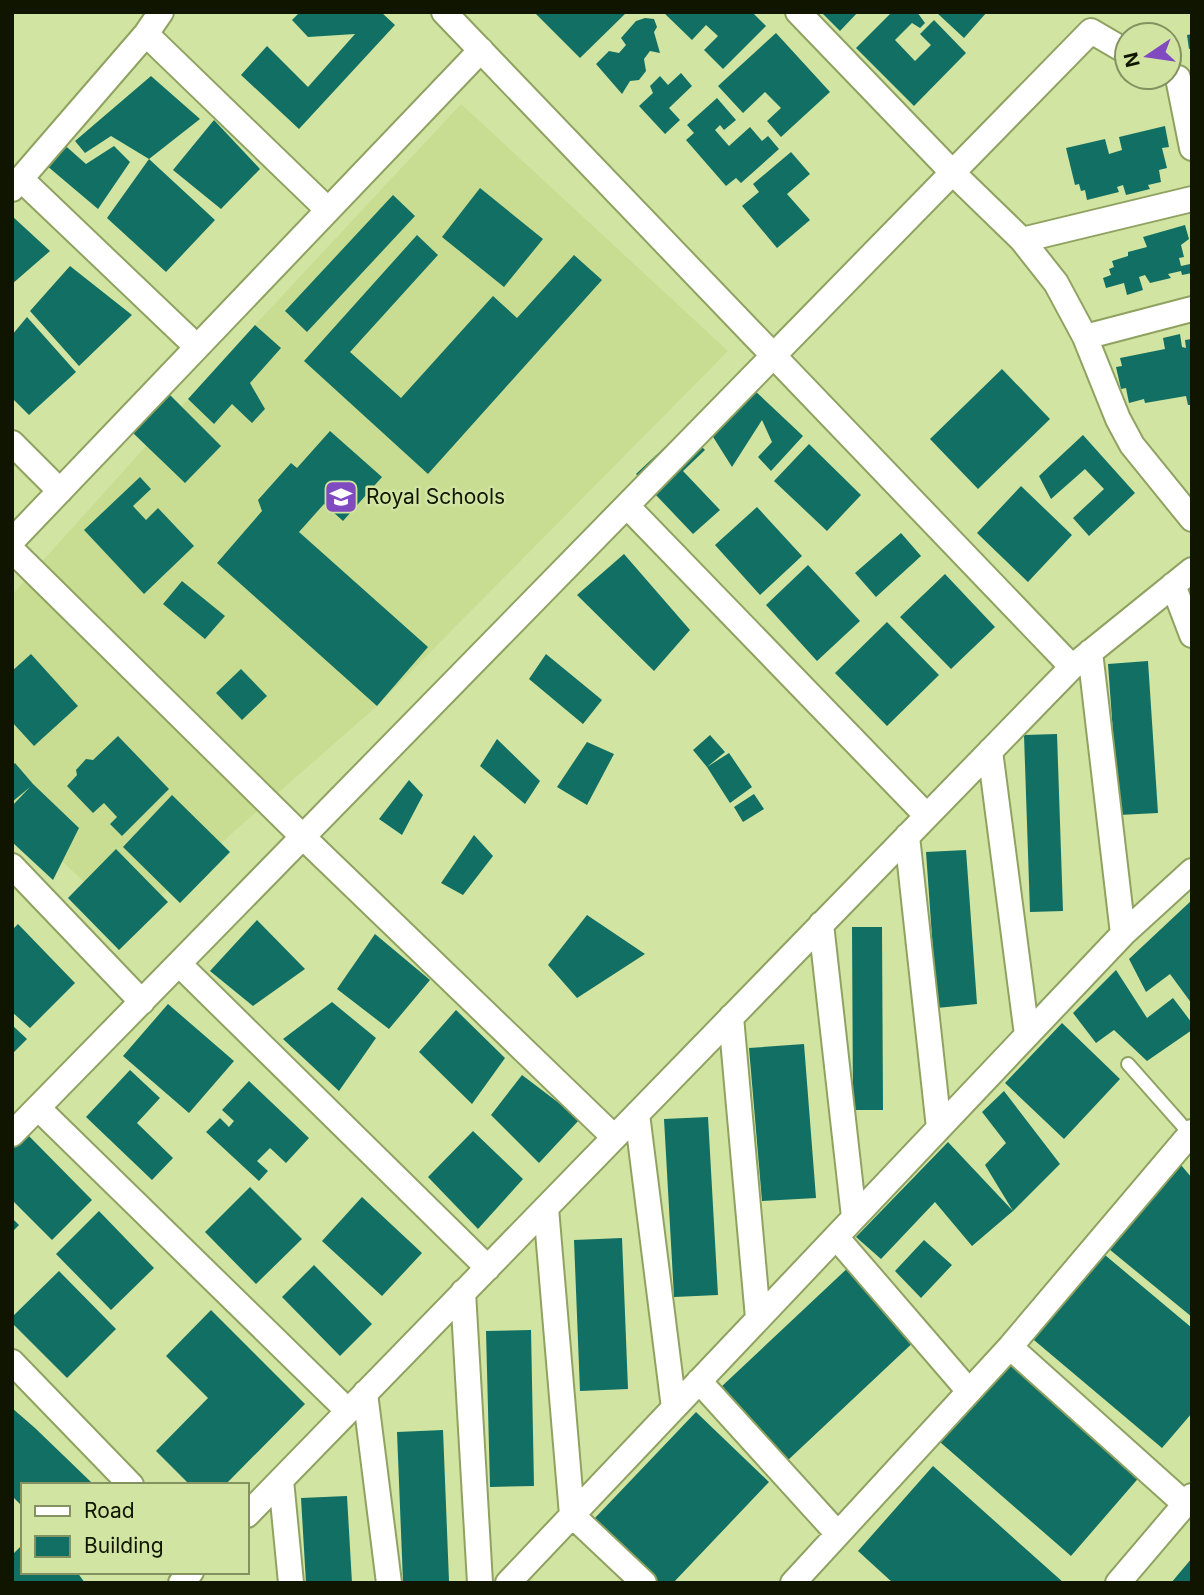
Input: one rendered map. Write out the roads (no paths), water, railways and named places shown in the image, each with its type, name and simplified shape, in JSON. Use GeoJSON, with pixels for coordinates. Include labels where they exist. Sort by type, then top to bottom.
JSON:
{"type":"FeatureCollection","features":[{"type":"Feature","properties":{"kind":"street"},"geometry":{"type":"LineString","coordinates":[[161,12],[146,34],[16,184],[197,347]]}},
{"type":"Feature","properties":{"kind":"street"},"geometry":{"type":"LineString","coordinates":[[444,12],[774,356],[1081,659],[1123,934]]}},
{"type":"Feature","properties":{"kind":"street"},"geometry":{"type":"LineString","coordinates":[[798,12],[953,173],[1022,240],[1056,283],[1085,337],[1118,419],[1132,445],[1192,519]]}},
{"type":"Feature","properties":{"kind":"street"},"geometry":{"type":"LineString","coordinates":[[12,1134],[1091,31],[1113,44]]}},
{"type":"Feature","properties":{"kind":"street"},"geometry":{"type":"LineString","coordinates":[[146,34],[328,210]]}},
{"type":"Feature","properties":{"kind":"street"},"geometry":{"type":"LineString","coordinates":[[12,541],[481,50]]}},
{"type":"Feature","properties":{"kind":"street"},"geometry":{"type":"LineString","coordinates":[[1182,91],[1192,148]]}},
{"type":"Feature","properties":{"kind":"street"},"geometry":{"type":"LineString","coordinates":[[1022,240],[1192,199]]}},
{"type":"Feature","properties":{"kind":"street"},"geometry":{"type":"LineString","coordinates":[[1085,337],[1192,309]]}},
{"type":"Feature","properties":{"kind":"street"},"geometry":{"type":"LineString","coordinates":[[12,443],[60,491]]}},
{"type":"Feature","properties":{"kind":"street"},"geometry":{"type":"LineString","coordinates":[[627,506],[927,816]]}},
{"type":"Feature","properties":{"kind":"street"},"geometry":{"type":"LineString","coordinates":[[12,550],[614,1138]]}},
{"type":"Feature","properties":{"kind":"street"},"geometry":{"type":"LineString","coordinates":[[248,1514],[1081,659],[1183,577],[1192,635]]}},
{"type":"Feature","properties":{"kind":"street"},"geometry":{"type":"LineString","coordinates":[[990,751],[1027,1035]]}},
{"type":"Feature","properties":{"kind":"street"},"geometry":{"type":"LineString","coordinates":[[907,836],[939,1128]]}},
{"type":"Feature","properties":{"kind":"street"},"geometry":{"type":"LineString","coordinates":[[12,866],[142,1002]]}},
{"type":"Feature","properties":{"kind":"street"},"geometry":{"type":"LineString","coordinates":[[508,1583],[1123,934],[1192,871]]}},
{"type":"Feature","properties":{"kind":"street"},"geometry":{"type":"LineString","coordinates":[[821,924],[854,1217]]}},
{"type":"Feature","properties":{"kind":"street"},"geometry":{"type":"LineString","coordinates":[[179,964],[488,1268]]}},
{"type":"Feature","properties":{"kind":"street"},"geometry":{"type":"LineString","coordinates":[[731,1017],[758,1318]]}},
{"type":"Feature","properties":{"kind":"street"},"geometry":{"type":"LineString","coordinates":[[38,1108],[348,1411]]}},
{"type":"Feature","properties":{"kind":"street"},"geometry":{"type":"LineString","coordinates":[[637,1114],[674,1408]]}},
{"type":"Feature","properties":{"kind":"street"},"geometry":{"type":"LineString","coordinates":[[793,1583],[1010,1347],[1188,1143]]}},
{"type":"Feature","properties":{"kind":"street"},"geometry":{"type":"LineString","coordinates":[[546,1208],[572,1515],[645,1583]]}},
{"type":"Feature","properties":{"kind":"street"},"geometry":{"type":"LineString","coordinates":[[836,1237],[968,1390]]}},
{"type":"Feature","properties":{"kind":"street"},"geometry":{"type":"LineString","coordinates":[[463,1292],[480,1583]]}},
{"type":"Feature","properties":{"kind":"street"},"geometry":{"type":"LineString","coordinates":[[1010,1347],[1188,1500],[1118,1583]]}},
{"type":"Feature","properties":{"kind":"street"},"geometry":{"type":"LineString","coordinates":[[12,1362],[129,1483]]}},
{"type":"Feature","properties":{"kind":"street"},"geometry":{"type":"LineString","coordinates":[[699,1381],[837,1533]]}},
{"type":"Feature","properties":{"kind":"street"},"geometry":{"type":"LineString","coordinates":[[365,1393],[388,1583]]}},
{"type":"Feature","properties":{"kind":"street"},"geometry":{"type":"LineString","coordinates":[[281,1479],[291,1583]]}},
{"type":"Feature","properties":{"kind":"lane"},"geometry":{"type":"LineString","coordinates":[[1128,1064],[1188,1143]]}},
{"type":"Feature","properties":{"kind":"place","name":"Royal Schools"},"geometry":{"type":"Point","coordinates":[341,497]}}]}
